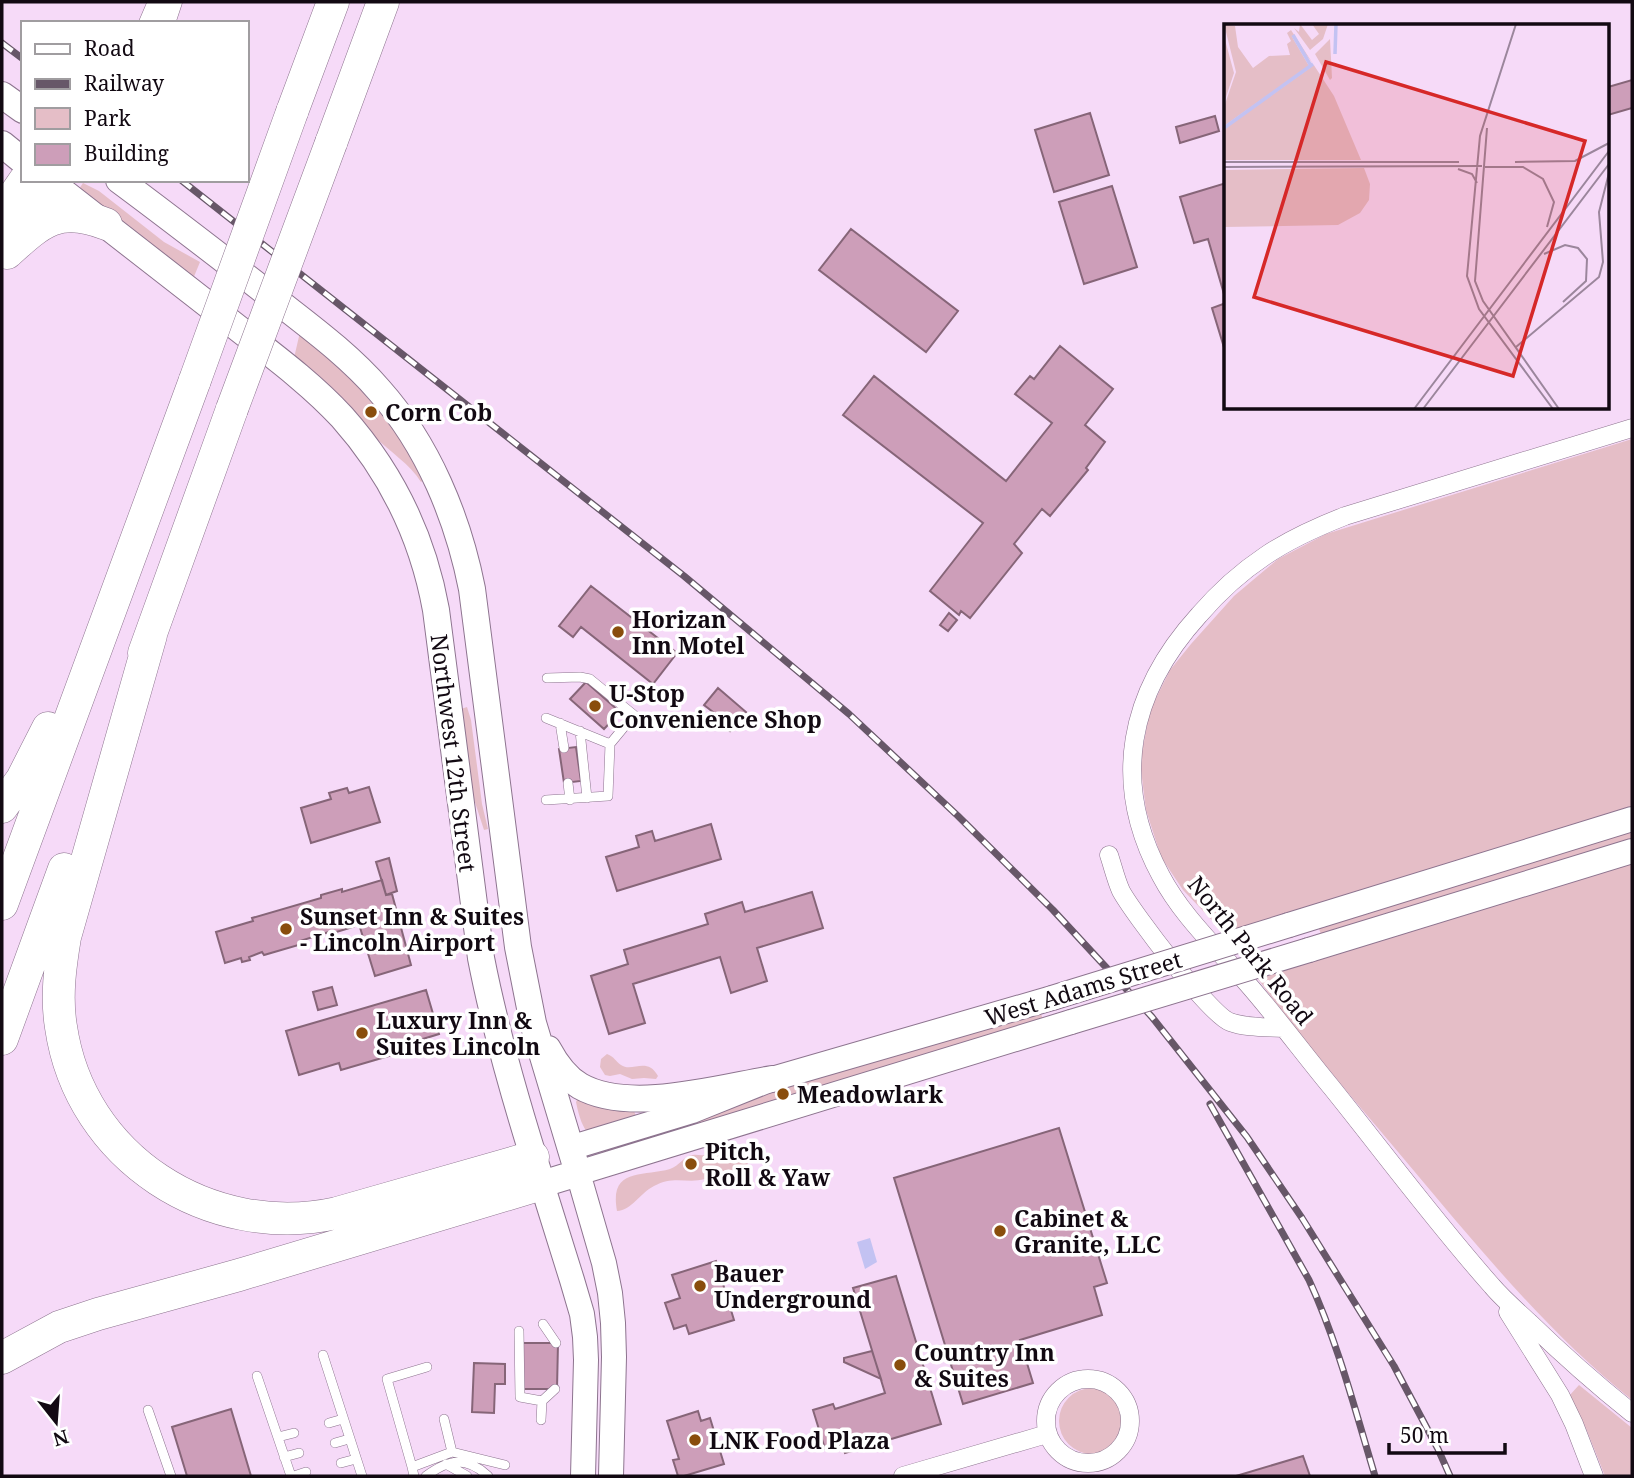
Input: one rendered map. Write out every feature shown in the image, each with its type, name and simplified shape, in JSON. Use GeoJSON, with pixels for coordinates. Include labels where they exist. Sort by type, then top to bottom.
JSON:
{"type":"FeatureCollection","features":[{"type":"Feature","properties":{"kind":"highway"},"geometry":{"type":"LineString","coordinates":[[2,904],[333,2]]}},
{"type":"Feature","properties":{"kind":"highway"},"geometry":{"type":"LineString","coordinates":[[2,1039],[383,2]]}},
{"type":"Feature","properties":{"kind":"highway"},"geometry":{"type":"LineString","coordinates":[[2,213],[42,182]]}},
{"type":"Feature","properties":{"kind":"highway"},"geometry":{"type":"LineString","coordinates":[[4,258],[43,182]]}},
{"type":"Feature","properties":{"kind":"highway"},"geometry":{"type":"LineString","coordinates":[[4,258],[27,234],[45,221],[76,216],[89,217],[106,224]]}},
{"type":"Feature","properties":{"kind":"highway"},"geometry":{"type":"LineString","coordinates":[[2,807],[33,758],[123,576]]}},
{"type":"Feature","properties":{"kind":"highway"},"geometry":{"type":"LineString","coordinates":[[150,635],[70,916],[60,967],[59,1007],[66,1051],[74,1077],[96,1118],[125,1153],[146,1172],[173,1189],[229,1212],[284,1219],[313,1219],[538,1170]]}},
{"type":"Feature","properties":{"kind":"highway"},"geometry":{"type":"LineString","coordinates":[[2,1358],[59,1327],[239,1275],[538,1170]]}},
{"type":"Feature","properties":{"kind":"main road"},"geometry":{"type":"LineString","coordinates":[[2,95],[21,109]]}},
{"type":"Feature","properties":{"kind":"main road"},"geometry":{"type":"LineString","coordinates":[[2,144],[21,158]]}},
{"type":"Feature","properties":{"kind":"main road","name":"Northwest 12th Street"},"geometry":{"type":"LineString","coordinates":[[44,182],[106,224],[282,363],[340,415],[373,455],[415,532],[431,583],[436,610],[472,901],[485,982],[507,1070],[582,1314],[586,1360],[583,1476]]}},
{"type":"Feature","properties":{"kind":"main road","name":"Northwest 12th Street"},"geometry":{"type":"LineString","coordinates":[[122,182],[314,329],[379,389],[407,425],[445,497],[467,564],[472,589],[518,947],[533,1023],[604,1263],[610,1293],[614,1357],[611,1476]]}},
{"type":"Feature","properties":{"kind":"main road","name":"West Adams Street"},"geometry":{"type":"LineString","coordinates":[[574,1160],[772,1079],[1052,998],[1632,819]]}},
{"type":"Feature","properties":{"kind":"main road","name":"West Adams Street"},"geometry":{"type":"LineString","coordinates":[[538,1170],[1071,1023],[1632,851]]}},
{"type":"Feature","properties":{"kind":"main road"},"geometry":{"type":"LineString","coordinates":[[533,1023],[557,1066],[572,1080],[610,1097],[672,1097],[772,1079]]}},
{"type":"Feature","properties":{"kind":"street"},"geometry":{"type":"LineString","coordinates":[[149,21],[157,2]]}},
{"type":"Feature","properties":{"kind":"street"},"geometry":{"type":"LineString","coordinates":[[167,21],[173,2]]}},
{"type":"Feature","properties":{"kind":"street","name":"North Park Road"},"geometry":{"type":"LineString","coordinates":[[1594,1476],[1560,1395],[1493,1288],[1248,984],[1181,907],[1159,874],[1136,812],[1132,764],[1139,715],[1157,670],[1186,629],[1210,602],[1251,566],[1294,539],[1345,516],[1632,428]]}},
{"type":"Feature","properties":{"kind":"street"},"geometry":{"type":"LineString","coordinates":[[1109,855],[1122,892],[1208,1005],[1228,1022],[1245,1026],[1283,1028]]}},
{"type":"Feature","properties":{"kind":"street","name":"North Park Road"},"geometry":{"type":"LineString","coordinates":[[1493,1288],[1596,1384],[1632,1413]]}},
{"type":"Feature","properties":{"kind":"street"},"geometry":{"type":"LineString","coordinates":[[1097,1379],[1117,1389],[1128,1407],[1129,1434],[1113,1455],[1101,1461],[1074,1461],[1053,1446],[1047,1434],[1045,1419],[1048,1405],[1056,1392],[1068,1383],[1097,1379]]}},
{"type":"Feature","properties":{"kind":"street"},"geometry":{"type":"LineString","coordinates":[[903,1476],[1047,1434]]}},
{"type":"Feature","properties":{"kind":"lane"},"geometry":{"type":"LineString","coordinates":[[546,800],[608,796],[610,744],[634,715],[590,679],[547,678]]}},
{"type":"Feature","properties":{"kind":"lane"},"geometry":{"type":"LineString","coordinates":[[546,718],[610,744]]}},
{"type":"Feature","properties":{"kind":"lane"},"geometry":{"type":"LineString","coordinates":[[560,723],[564,748]]}},
{"type":"Feature","properties":{"kind":"lane"},"geometry":{"type":"LineString","coordinates":[[580,731],[587,798]]}},
{"type":"Feature","properties":{"kind":"lane"},"geometry":{"type":"LineString","coordinates":[[568,783],[570,800]]}},
{"type":"Feature","properties":{"kind":"lane"},"geometry":{"type":"LineString","coordinates":[[544,1324],[556,1343]]}},
{"type":"Feature","properties":{"kind":"lane"},"geometry":{"type":"LineString","coordinates":[[519,1331],[520,1397],[542,1401]]}},
{"type":"Feature","properties":{"kind":"lane"},"geometry":{"type":"LineString","coordinates":[[323,1355],[362,1476]]}},
{"type":"Feature","properties":{"kind":"lane"},"geometry":{"type":"LineString","coordinates":[[427,1367],[387,1379],[413,1471],[452,1452],[505,1465]]}},
{"type":"Feature","properties":{"kind":"lane"},"geometry":{"type":"LineString","coordinates":[[257,1376],[292,1476],[306,1472]]}},
{"type":"Feature","properties":{"kind":"lane"},"geometry":{"type":"LineString","coordinates":[[541,1420],[542,1401],[555,1389]]}},
{"type":"Feature","properties":{"kind":"lane"},"geometry":{"type":"LineString","coordinates":[[148,1410],[172,1476]]}},
{"type":"Feature","properties":{"kind":"lane"},"geometry":{"type":"LineString","coordinates":[[329,1423],[343,1419]]}},
{"type":"Feature","properties":{"kind":"lane"},"geometry":{"type":"LineString","coordinates":[[443,1419],[452,1452]]}},
{"type":"Feature","properties":{"kind":"lane"},"geometry":{"type":"LineString","coordinates":[[278,1437],[294,1433]]}},
{"type":"Feature","properties":{"kind":"lane"},"geometry":{"type":"LineString","coordinates":[[334,1443],[349,1439]]}},
{"type":"Feature","properties":{"kind":"lane"},"geometry":{"type":"LineString","coordinates":[[284,1457],[299,1453]]}},
{"type":"Feature","properties":{"kind":"lane"},"geometry":{"type":"LineString","coordinates":[[341,1463],[356,1459]]}},
{"type":"Feature","properties":{"kind":"lane"},"geometry":{"type":"LineString","coordinates":[[426,1476],[446,1464],[463,1462],[474,1465],[488,1476]]}},
{"type":"Feature","properties":{"kind":"lane"},"geometry":{"type":"LineString","coordinates":[[446,1464],[467,1476]]}},
{"type":"Feature","properties":{"kind":"green space"},"geometry":{"type":"Polygon","coordinates":[[[83,183],[99,191],[164,242],[200,262],[193,279],[79,189],[83,183]]]}},
{"type":"Feature","properties":{"kind":"green space"},"geometry":{"type":"Polygon","coordinates":[[[300,332],[354,380],[398,433],[425,479],[421,482],[406,464],[294,358],[300,332]]]}},
{"type":"Feature","properties":{"kind":"green space"},"geometry":{"type":"Polygon","coordinates":[[[1632,439],[1632,811],[1225,934],[1183,890],[1161,857],[1146,810],[1140,762],[1150,710],[1170,670],[1191,644],[1234,596],[1278,559],[1326,534],[1632,439]]]}},
{"type":"Feature","properties":{"kind":"green space"},"geometry":{"type":"Polygon","coordinates":[[[467,707],[488,829],[484,830],[471,790],[461,709],[467,707]]]}},
{"type":"Feature","properties":{"kind":"green space"},"geometry":{"type":"Polygon","coordinates":[[[1632,830],[1632,842],[1322,937],[1318,926],[1632,830]]]}},
{"type":"Feature","properties":{"kind":"green space"},"geometry":{"type":"Polygon","coordinates":[[[1632,861],[1632,1400],[1571,1346],[1488,1258],[1332,1074],[1258,979],[1632,861]]]}},
{"type":"Feature","properties":{"kind":"green space"},"geometry":{"type":"Polygon","coordinates":[[[1040,1011],[1044,1022],[603,1153],[602,1150],[749,1098],[1040,1011]]]}},
{"type":"Feature","properties":{"kind":"green space"},"geometry":{"type":"Polygon","coordinates":[[[607,1054],[625,1067],[649,1067],[658,1076],[656,1079],[632,1079],[620,1074],[605,1075],[600,1067],[601,1059],[607,1054]]]}},
{"type":"Feature","properties":{"kind":"green space"},"geometry":{"type":"Polygon","coordinates":[[[578,1098],[634,1111],[636,1116],[587,1132],[581,1122],[576,1102],[578,1098]]]}},
{"type":"Feature","properties":{"kind":"green space"},"geometry":{"type":"Polygon","coordinates":[[[730,1150],[738,1152],[748,1161],[742,1174],[712,1181],[674,1180],[661,1183],[649,1189],[627,1208],[617,1211],[618,1187],[630,1176],[670,1169],[690,1156],[730,1150]]]}},
{"type":"Feature","properties":{"kind":"green space"},"geometry":{"type":"Polygon","coordinates":[[[1579,1385],[1632,1428],[1632,1476],[1605,1476],[1569,1396],[1579,1385]]]}},
{"type":"Feature","properties":{"kind":"green space"},"geometry":{"type":"Polygon","coordinates":[[[1092,1388],[1105,1391],[1115,1398],[1122,1408],[1125,1421],[1122,1434],[1115,1444],[1105,1451],[1092,1454],[1079,1451],[1069,1444],[1062,1434],[1059,1421],[1062,1408],[1069,1398],[1079,1391],[1092,1388]]]}},
{"type":"Feature","properties":{"kind":"water"},"geometry":{"type":"Polygon","coordinates":[[[870,1238],[877,1262],[865,1269],[857,1242],[870,1238]]]}},
{"type":"Feature","properties":{"kind":"building"},"geometry":{"type":"Polygon","coordinates":[[[1632,80],[1632,108],[1610,114],[1610,86],[1632,80]]]}},
{"type":"Feature","properties":{"kind":"building"},"geometry":{"type":"Polygon","coordinates":[[[1090,113],[1109,175],[1054,192],[1035,130],[1090,113]]]}},
{"type":"Feature","properties":{"kind":"building"},"geometry":{"type":"Polygon","coordinates":[[[1215,116],[1219,131],[1180,143],[1176,127],[1215,116]]]}},
{"type":"Feature","properties":{"kind":"building"},"geometry":{"type":"Polygon","coordinates":[[[1224,184],[1224,294],[1208,239],[1194,243],[1180,197],[1224,184]]]}},
{"type":"Feature","properties":{"kind":"building"},"geometry":{"type":"Polygon","coordinates":[[[1112,186],[1137,267],[1084,284],[1059,202],[1112,186]]]}},
{"type":"Feature","properties":{"kind":"building"},"geometry":{"type":"Polygon","coordinates":[[[851,229],[958,311],[926,352],[819,270],[851,229]]]}},
{"type":"Feature","properties":{"kind":"building"},"geometry":{"type":"Polygon","coordinates":[[[1224,304],[1224,347],[1212,308],[1224,304]]]}},
{"type":"Feature","properties":{"kind":"building"},"geometry":{"type":"Polygon","coordinates":[[[1060,346],[1113,389],[1085,425],[1105,442],[1086,468],[1088,470],[1050,516],[1042,509],[1014,544],[1022,553],[970,618],[961,611],[959,615],[930,591],[983,523],[843,415],[874,376],[1006,481],[1052,423],[1015,394],[1030,376],[1034,379],[1060,346]]]}},
{"type":"Feature","properties":{"kind":"building","name":"Horizan Inn Motel"},"geometry":{"type":"Polygon","coordinates":[[[591,586],[677,653],[653,684],[581,627],[573,637],[559,626],[591,586]]]}},
{"type":"Feature","properties":{"kind":"building"},"geometry":{"type":"Polygon","coordinates":[[[949,613],[957,620],[948,631],[940,625],[949,613]]]}},
{"type":"Feature","properties":{"kind":"building","name":"U-Stop Convenience Shop"},"geometry":{"type":"Polygon","coordinates":[[[586,682],[620,712],[604,729],[570,699],[586,682]]]}},
{"type":"Feature","properties":{"kind":"building"},"geometry":{"type":"Polygon","coordinates":[[[718,688],[746,712],[730,731],[714,718],[717,715],[704,705],[718,688]]]}},
{"type":"Feature","properties":{"kind":"building"},"geometry":{"type":"Polygon","coordinates":[[[576,747],[581,781],[564,783],[559,749],[576,747]]]}},
{"type":"Feature","properties":{"kind":"building"},"geometry":{"type":"Polygon","coordinates":[[[369,787],[380,822],[311,843],[301,808],[331,799],[329,793],[347,788],[349,793],[369,787]]]}},
{"type":"Feature","properties":{"kind":"building"},"geometry":{"type":"Polygon","coordinates":[[[711,824],[721,859],[617,891],[606,857],[639,847],[636,836],[652,831],[655,841],[711,824]]]}},
{"type":"Feature","properties":{"kind":"building"},"geometry":{"type":"Polygon","coordinates":[[[389,858],[397,891],[386,895],[376,862],[389,858]]]}},
{"type":"Feature","properties":{"kind":"building","name":"Sunset Inn & Suites - Lincoln Airport"},"geometry":{"type":"Polygon","coordinates":[[[382,880],[386,895],[392,894],[411,965],[375,976],[358,921],[351,924],[353,927],[300,941],[302,944],[264,955],[262,952],[242,962],[241,958],[225,963],[216,932],[253,921],[252,918],[321,898],[321,895],[342,889],[342,892],[382,880]]]}},
{"type":"Feature","properties":{"kind":"building"},"geometry":{"type":"Polygon","coordinates":[[[812,892],[823,928],[757,948],[767,981],[731,993],[720,957],[633,984],[645,1023],[609,1034],[591,976],[628,964],[624,950],[708,924],[705,914],[742,902],[745,912],[812,892]]]}},
{"type":"Feature","properties":{"kind":"building"},"geometry":{"type":"Polygon","coordinates":[[[332,987],[337,1005],[318,1010],[313,992],[332,987]]]}},
{"type":"Feature","properties":{"kind":"building","name":"Luxury Inn & Suites Lincoln"},"geometry":{"type":"Polygon","coordinates":[[[426,990],[439,1034],[397,1047],[399,1053],[341,1070],[339,1063],[299,1075],[286,1031],[426,990]]]}},
{"type":"Feature","properties":{"kind":"building","name":"Cabinet & Granite, LLC"},"geometry":{"type":"Polygon","coordinates":[[[1059,1128],[1107,1283],[1094,1287],[1102,1315],[1020,1340],[1033,1383],[963,1404],[894,1178],[1059,1128]]]}},
{"type":"Feature","properties":{"kind":"building","name":"Bauer Underground"},"geometry":{"type":"Polygon","coordinates":[[[716,1261],[734,1320],[689,1334],[686,1325],[674,1329],[665,1303],[680,1298],[672,1275],[716,1261]]]}},
{"type":"Feature","properties":{"kind":"building","name":"Country Inn & Suites"},"geometry":{"type":"Polygon","coordinates":[[[896,1276],[941,1424],[845,1453],[842,1444],[825,1449],[813,1410],[833,1404],[835,1409],[885,1393],[853,1288],[896,1276]]]}},
{"type":"Feature","properties":{"kind":"building"},"geometry":{"type":"Polygon","coordinates":[[[523,1343],[558,1343],[557,1389],[522,1389],[523,1343]]]}},
{"type":"Feature","properties":{"kind":"building"},"geometry":{"type":"Polygon","coordinates":[[[872,1351],[881,1379],[844,1362],[844,1358],[872,1351]]]}},
{"type":"Feature","properties":{"kind":"building"},"geometry":{"type":"Polygon","coordinates":[[[474,1363],[505,1364],[505,1384],[495,1384],[494,1413],[472,1412],[474,1363]]]}},
{"type":"Feature","properties":{"kind":"building"},"geometry":{"type":"Polygon","coordinates":[[[231,1409],[251,1476],[187,1476],[172,1427],[231,1409]]]}},
{"type":"Feature","properties":{"kind":"building","name":"LNK Food Plaza"},"geometry":{"type":"Polygon","coordinates":[[[698,1411],[701,1421],[710,1418],[724,1464],[678,1476],[673,1460],[679,1459],[667,1421],[698,1411]]]}},
{"type":"Feature","properties":{"kind":"building"},"geometry":{"type":"Polygon","coordinates":[[[1303,1456],[1310,1476],[1236,1476],[1303,1456]]]}},
{"type":"Feature","properties":{"kind":"railway"},"geometry":{"type":"LineString","coordinates":[[2,43],[21,57]]}},
{"type":"Feature","properties":{"kind":"railway"},"geometry":{"type":"LineString","coordinates":[[184,182],[684,576],[849,714],[1053,910],[1152,1017],[1247,1137],[1302,1218],[1394,1366],[1450,1476]]}},
{"type":"Feature","properties":{"kind":"railway"},"geometry":{"type":"LineString","coordinates":[[1210,1104],[1309,1280],[1337,1352],[1375,1476]]}},
{"type":"Feature","properties":{"kind":"place","name":"Corn Cob"},"geometry":{"type":"Point","coordinates":[371,412]}},
{"type":"Feature","properties":{"kind":"place","name":"Horizan Inn Motel"},"geometry":{"type":"Point","coordinates":[618,632]}},
{"type":"Feature","properties":{"kind":"place","name":"U-Stop Convenience Shop"},"geometry":{"type":"Point","coordinates":[595,706]}},
{"type":"Feature","properties":{"kind":"place","name":"Sunset Inn & Suites - Lincoln Airport"},"geometry":{"type":"Point","coordinates":[286,929]}},
{"type":"Feature","properties":{"kind":"place","name":"Luxury Inn & Suites Lincoln"},"geometry":{"type":"Point","coordinates":[362,1033]}},
{"type":"Feature","properties":{"kind":"place","name":"Meadowlark"},"geometry":{"type":"Point","coordinates":[783,1094]}},
{"type":"Feature","properties":{"kind":"place","name":"Pitch, Roll & Yaw"},"geometry":{"type":"Point","coordinates":[691,1164]}},
{"type":"Feature","properties":{"kind":"place","name":"Cabinet & Granite, LLC"},"geometry":{"type":"Point","coordinates":[1000,1231]}},
{"type":"Feature","properties":{"kind":"place","name":"Bauer Underground"},"geometry":{"type":"Point","coordinates":[700,1286]}},
{"type":"Feature","properties":{"kind":"place","name":"Country Inn & Suites"},"geometry":{"type":"Point","coordinates":[900,1365]}},
{"type":"Feature","properties":{"kind":"place","name":"LNK Food Plaza"},"geometry":{"type":"Point","coordinates":[695,1440]}}]}
